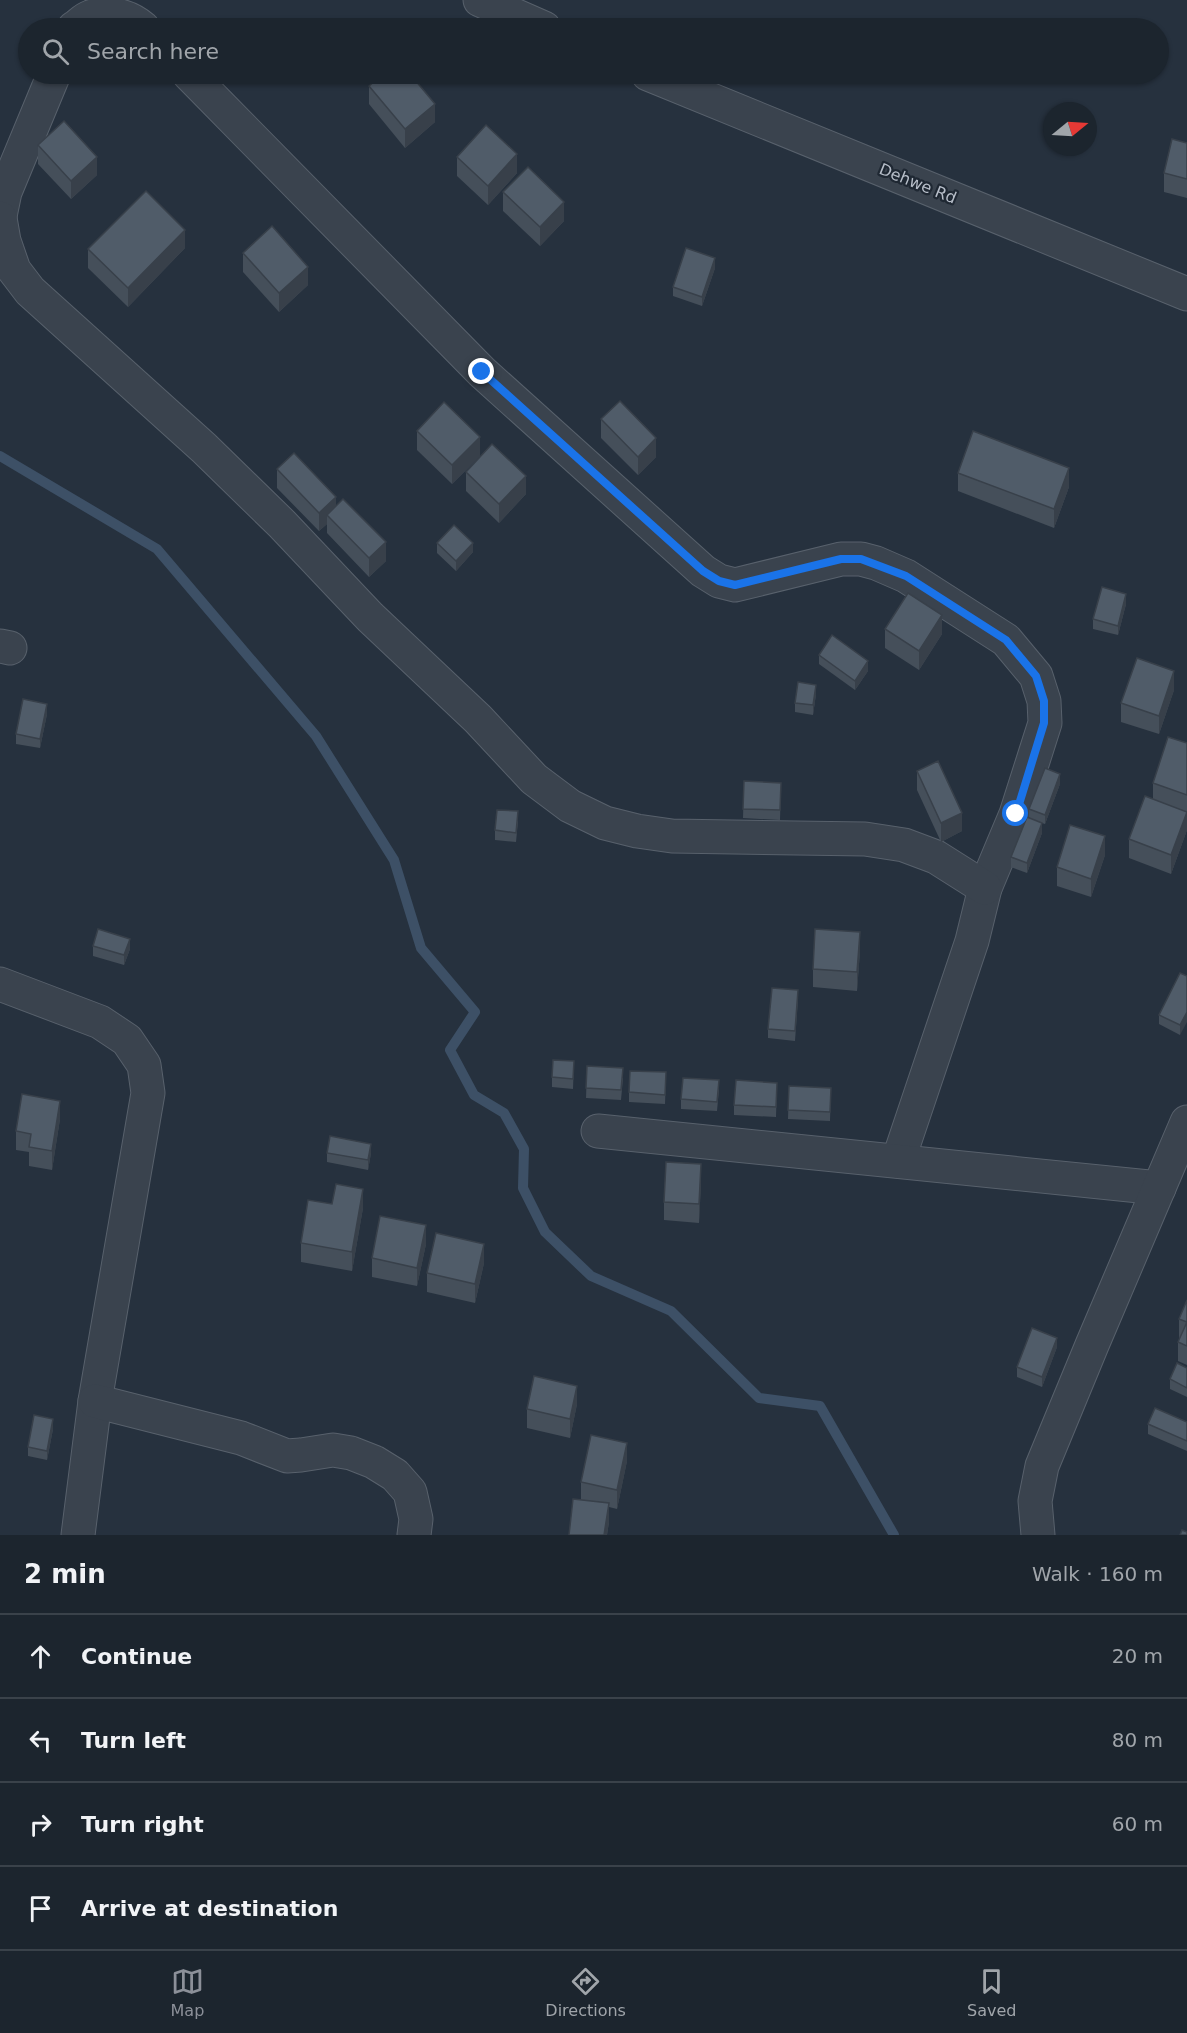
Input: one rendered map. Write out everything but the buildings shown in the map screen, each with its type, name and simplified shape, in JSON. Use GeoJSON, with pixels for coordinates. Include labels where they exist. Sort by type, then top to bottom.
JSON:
{"type":"FeatureCollection","features":[{"type":"Feature","properties":{"kind":"street"},"geometry":{"type":"LineString","coordinates":[[480,0],[521,18]]}},
{"type":"Feature","properties":{"kind":"street"},"geometry":{"type":"LineString","coordinates":[[87,18],[111,13],[125,18]]}},
{"type":"Feature","properties":{"kind":"street"},"geometry":{"type":"LineString","coordinates":[[50,84],[5,192],[0,217],[4,241],[14,270],[30,291],[204,448],[282,524],[370,616],[478,719],[534,779],[570,806],[605,823],[637,831],[672,836],[865,839],[904,845],[936,857],[986,888]]}},
{"type":"Feature","properties":{"kind":"street"},"geometry":{"type":"LineString","coordinates":[[199,84],[482,372],[703,571],[719,581],[735,585],[841,559],[861,559],[906,576],[1006,640],[1036,676],[1044,701],[1044,723],[1016,814],[986,888],[972,941],[898,1161]]}},
{"type":"Feature","properties":{"kind":"street","name":"Dehwe Rd"},"geometry":{"type":"LineString","coordinates":[[672,84],[1187,294]]}},
{"type":"Feature","properties":{"kind":"street"},"geometry":{"type":"LineString","coordinates":[[0,984],[100,1022],[127,1040],[144,1065],[148,1093],[96,1401],[78,1535]]}},
{"type":"Feature","properties":{"kind":"street"},"geometry":{"type":"LineString","coordinates":[[1038,1535],[1035,1501],[1042,1466],[1187,1122]]}},
{"type":"Feature","properties":{"kind":"street"},"geometry":{"type":"LineString","coordinates":[[598,1131],[1159,1188]]}},
{"type":"Feature","properties":{"kind":"street"},"geometry":{"type":"LineString","coordinates":[[96,1401],[241,1438],[287,1456],[333,1450],[351,1453],[374,1462],[395,1475],[410,1492],[416,1519],[414,1535]]}},
{"type":"Feature","properties":{"kind":"waterway"},"geometry":{"type":"LineString","coordinates":[[0,456],[157,549],[316,736],[394,860],[421,948],[475,1012],[450,1050],[474,1095],[504,1113],[524,1149],[523,1188],[545,1232],[591,1276],[671,1311],[759,1398],[820,1406],[894,1535]]}},
{"type":"Feature","properties":{"kind":"route"},"geometry":{"type":"LineString","coordinates":[[482,372],[703,571],[719,581],[735,585],[841,559],[861,559],[906,576],[1006,640],[1036,676],[1044,701],[1044,723],[1016,814]]}}]}
